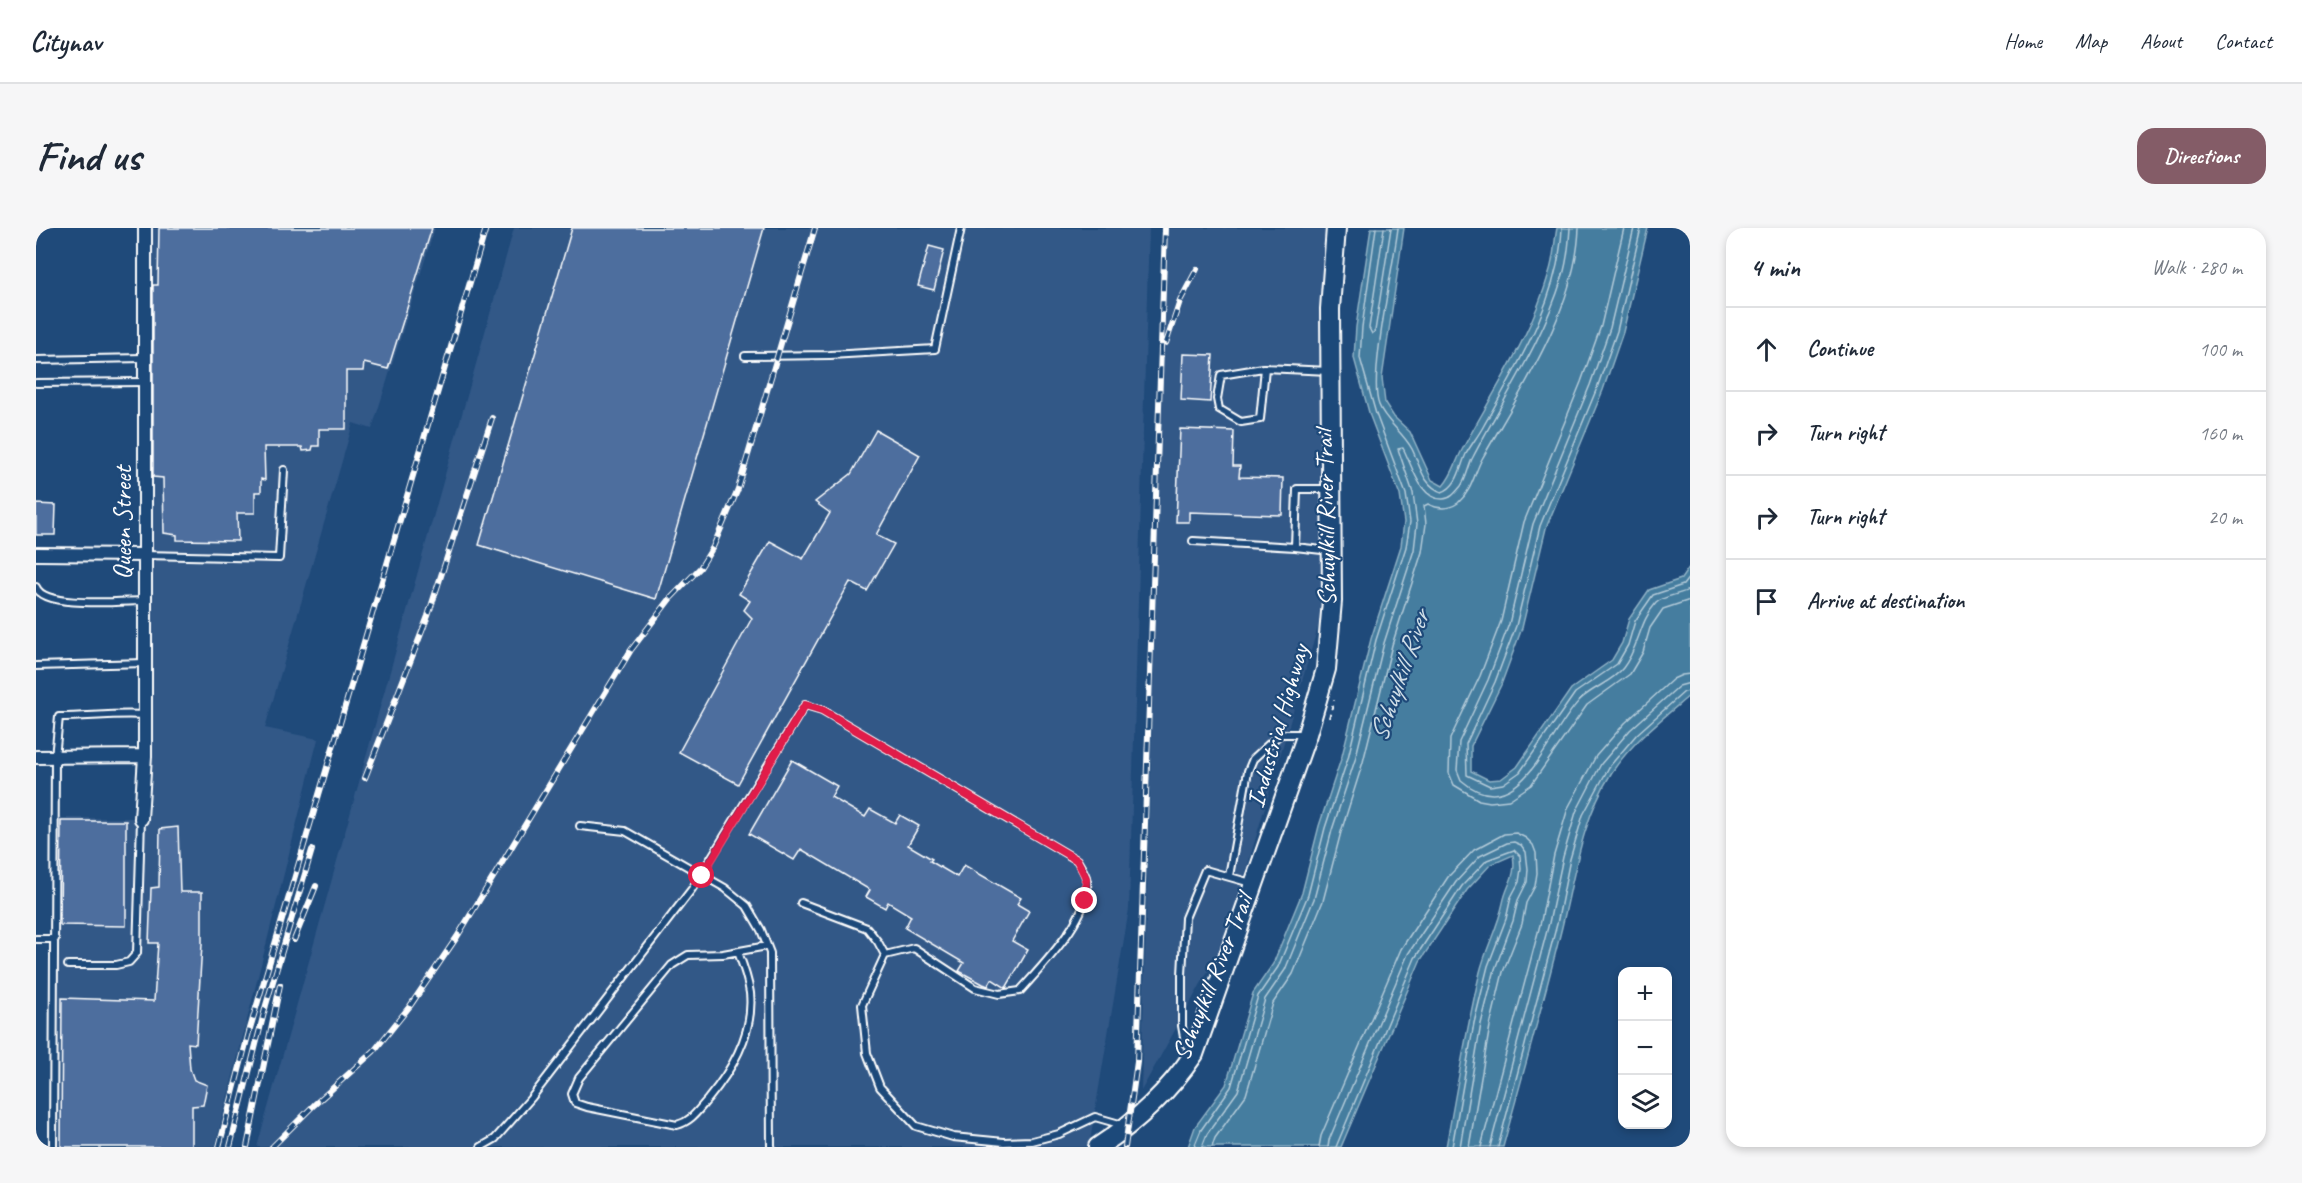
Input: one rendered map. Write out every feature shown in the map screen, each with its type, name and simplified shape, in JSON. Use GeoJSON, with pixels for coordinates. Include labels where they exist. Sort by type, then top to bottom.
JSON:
{"type":"FeatureCollection","features":[{"type":"Feature","properties":{"kind":"street","name":"Queen Street"},"geometry":{"type":"LineString","coordinates":[[141,819],[145,756],[145,228]]}},
{"type":"Feature","properties":{"kind":"street","name":"Industrial Highway"},"geometry":{"type":"LineString","coordinates":[[1098,1147],[1126,1126],[1177,1079],[1194,1053],[1307,734],[1326,669],[1332,602],[1330,292],[1336,228]]}},
{"type":"Feature","properties":{"kind":"street"},"geometry":{"type":"LineString","coordinates":[[36,554],[144,555]]}},
{"type":"Feature","properties":{"kind":"street"},"geometry":{"type":"LineString","coordinates":[[36,757],[145,756]]}},
{"type":"Feature","properties":{"kind":"lane"},"geometry":{"type":"LineString","coordinates":[[745,356],[830,355],[935,349],[961,228]]}},
{"type":"Feature","properties":{"kind":"lane"},"geometry":{"type":"LineString","coordinates":[[36,360],[144,358]]}},
{"type":"Feature","properties":{"kind":"lane"},"geometry":{"type":"LineString","coordinates":[[1265,368],[1260,419],[1241,422],[1219,409],[1217,399],[1221,375],[1265,368],[1329,371]]}},
{"type":"Feature","properties":{"kind":"lane"},"geometry":{"type":"LineString","coordinates":[[36,383],[144,382]]}},
{"type":"Feature","properties":{"kind":"lane"},"geometry":{"type":"LineString","coordinates":[[144,555],[279,558],[284,470]]}},
{"type":"Feature","properties":{"kind":"lane"},"geometry":{"type":"LineString","coordinates":[[1295,547],[1296,489],[1331,489]]}},
{"type":"Feature","properties":{"kind":"lane"},"geometry":{"type":"LineString","coordinates":[[1193,541],[1332,551]]}},
{"type":"Feature","properties":{"kind":"lane"},"geometry":{"type":"LineString","coordinates":[[36,587],[44,597],[61,601],[144,601]]}},
{"type":"Feature","properties":{"kind":"lane"},"geometry":{"type":"LineString","coordinates":[[36,666],[144,663]]}},
{"type":"Feature","properties":{"kind":"lane"},"geometry":{"type":"LineString","coordinates":[[481,1147],[495,1139],[532,1097],[702,876],[805,705],[822,710],[1077,860],[1086,878],[1085,901],[1066,938],[1020,991],[999,994],[975,988],[914,948],[885,955]]}},
{"type":"Feature","properties":{"kind":"lane"},"geometry":{"type":"LineString","coordinates":[[53,1147],[55,757],[59,717],[107,716],[120,713],[145,715]]}},
{"type":"Feature","properties":{"kind":"lane"},"geometry":{"type":"LineString","coordinates":[[1229,876],[1248,771],[1253,759],[1280,734],[1307,734]]}},
{"type":"Feature","properties":{"kind":"lane"},"geometry":{"type":"LineString","coordinates":[[68,964],[116,965],[129,962],[137,953],[141,819]]}},
{"type":"Feature","properties":{"kind":"lane"},"geometry":{"type":"LineString","coordinates":[[580,826],[625,831],[725,888],[747,906],[761,930],[770,954],[771,1147]]}},
{"type":"Feature","properties":{"kind":"lane"},"geometry":{"type":"LineString","coordinates":[[1194,1053],[1185,1042],[1182,1026],[1185,918],[1205,870],[1254,884]]}},
{"type":"Feature","properties":{"kind":"lane"},"geometry":{"type":"LineString","coordinates":[[801,903],[867,928],[885,955]]}},
{"type":"Feature","properties":{"kind":"lane"},"geometry":{"type":"LineString","coordinates":[[36,939],[55,939]]}},
{"type":"Feature","properties":{"kind":"lane"},"geometry":{"type":"LineString","coordinates":[[738,952],[750,994],[747,1025],[738,1055],[689,1122],[677,1125],[576,1103],[572,1094],[579,1078],[672,965],[688,955],[738,952],[767,946]]}},
{"type":"Feature","properties":{"kind":"lane"},"geometry":{"type":"LineString","coordinates":[[885,955],[862,1005],[867,1053],[880,1087],[916,1126],[953,1137],[1014,1142],[1032,1142],[1059,1134],[1095,1118],[1126,1126]]}},
{"type":"Feature","properties":{"kind":"path"},"geometry":{"type":"LineString","coordinates":[[1327,723],[1337,690]]}},
{"type":"Feature","properties":{"kind":"shaded area"},"geometry":{"type":"Polygon","coordinates":[[[153,228],[435,228],[372,429],[353,423],[265,728],[318,739],[215,1147],[56,1147],[58,818],[150,818],[153,228]]]}},
{"type":"Feature","properties":{"kind":"shaded area"},"geometry":{"type":"Polygon","coordinates":[[[514,228],[1149,228],[1129,909],[1089,1147],[257,1147],[514,228]]]}},
{"type":"Feature","properties":{"kind":"shaded area"},"geometry":{"type":"Polygon","coordinates":[[[1166,228],[1338,228],[1323,610],[1226,939],[1141,1091],[1166,228]]]}},
{"type":"Feature","properties":{"kind":"water","name":"Schuylkill River"},"geometry":{"type":"Polygon","coordinates":[[[1371,228],[1404,228],[1382,378],[1385,403],[1394,417],[1410,432],[1432,480],[1443,486],[1532,320],[1551,268],[1557,228],[1648,228],[1623,332],[1603,390],[1546,528],[1522,628],[1501,685],[1471,746],[1471,771],[1489,780],[1501,779],[1517,767],[1571,689],[1612,660],[1622,643],[1629,619],[1649,590],[1681,579],[1690,566],[1690,695],[1648,731],[1620,761],[1593,808],[1586,827],[1555,954],[1503,1147],[1446,1147],[1475,994],[1483,963],[1513,875],[1513,855],[1490,865],[1467,890],[1420,961],[1341,1147],[1188,1147],[1195,1127],[1226,1085],[1253,993],[1273,964],[1302,893],[1319,826],[1342,756],[1371,639],[1401,546],[1404,522],[1400,495],[1370,416],[1354,358],[1356,327],[1371,228]]]}},
{"type":"Feature","properties":{"kind":"building"},"geometry":{"type":"Polygon","coordinates":[[[159,228],[432,228],[388,369],[364,363],[363,371],[346,371],[346,429],[319,429],[319,446],[303,451],[302,447],[264,447],[265,480],[261,479],[261,492],[255,492],[255,513],[237,513],[238,541],[177,540],[177,535],[164,533],[163,478],[153,477],[153,285],[158,285],[159,228]]]}},
{"type":"Feature","properties":{"kind":"building"},"geometry":{"type":"Polygon","coordinates":[[[572,228],[764,228],[656,599],[479,545],[572,228]]]}},
{"type":"Feature","properties":{"kind":"building"},"geometry":{"type":"Polygon","coordinates":[[[929,246],[944,250],[934,290],[918,286],[929,246]]]}},
{"type":"Feature","properties":{"kind":"building"},"geometry":{"type":"Polygon","coordinates":[[[1183,354],[1213,355],[1210,402],[1181,400],[1183,354]]]}},
{"type":"Feature","properties":{"kind":"building"},"geometry":{"type":"Polygon","coordinates":[[[1180,429],[1234,431],[1233,466],[1240,466],[1239,477],[1283,478],[1282,515],[1189,512],[1189,522],[1176,522],[1180,429]]]}},
{"type":"Feature","properties":{"kind":"building"},"geometry":{"type":"Polygon","coordinates":[[[876,430],[920,455],[876,535],[894,544],[867,591],[850,582],[738,784],[679,752],[752,618],[744,610],[750,601],[739,594],[770,541],[803,559],[830,513],[815,502],[851,474],[876,430]]]}},
{"type":"Feature","properties":{"kind":"building"},"geometry":{"type":"Polygon","coordinates":[[[36,504],[56,505],[55,535],[36,535],[36,504]]]}},
{"type":"Feature","properties":{"kind":"building"},"geometry":{"type":"Polygon","coordinates":[[[792,760],[837,786],[831,797],[865,817],[870,809],[895,823],[900,815],[919,826],[908,845],[932,859],[930,861],[957,877],[964,865],[1021,898],[1017,904],[1029,911],[1012,941],[1028,950],[1006,988],[992,979],[988,986],[959,971],[964,963],[905,928],[911,916],[888,902],[885,908],[866,897],[870,890],[801,849],[794,860],[749,834],[792,760]]]}},
{"type":"Feature","properties":{"kind":"building"},"geometry":{"type":"Polygon","coordinates":[[[61,821],[126,821],[126,926],[60,925],[61,821]]]}},
{"type":"Feature","properties":{"kind":"building"},"geometry":{"type":"Polygon","coordinates":[[[178,827],[180,892],[202,892],[202,944],[196,1044],[188,1043],[190,1069],[194,1080],[207,1085],[203,1105],[192,1106],[192,1147],[61,1147],[62,998],[154,1001],[158,943],[149,943],[151,888],[159,887],[160,829],[178,827]]]}},
{"type":"Feature","properties":{"kind":"railway"},"geometry":{"type":"LineString","coordinates":[[219,1147],[249,1032],[486,228]]}},
{"type":"Feature","properties":{"kind":"railway"},"geometry":{"type":"LineString","coordinates":[[272,1147],[374,1051],[410,1006],[457,937],[631,650],[670,599],[700,568],[713,547],[738,489],[815,228]]}},
{"type":"Feature","properties":{"kind":"railway"},"geometry":{"type":"LineString","coordinates":[[1125,1147],[1137,1062],[1165,228]]}},
{"type":"Feature","properties":{"kind":"railway"},"geometry":{"type":"LineString","coordinates":[[1166,343],[1180,301],[1197,269]]}},
{"type":"Feature","properties":{"kind":"railway"},"geometry":{"type":"LineString","coordinates":[[365,778],[428,616],[492,418]]}},
{"type":"Feature","properties":{"kind":"railway"},"geometry":{"type":"LineString","coordinates":[[230,1147],[266,1005],[312,850]]}},
{"type":"Feature","properties":{"kind":"railway"},"geometry":{"type":"LineString","coordinates":[[294,940],[316,886]]}},
{"type":"Feature","properties":{"kind":"railway"},"geometry":{"type":"LineString","coordinates":[[247,1147],[280,985]]}},
{"type":"Feature","properties":{"kind":"route"},"geometry":{"type":"LineString","coordinates":[[702,876],[805,705],[822,710],[1077,860],[1086,878],[1085,901]]}}]}
